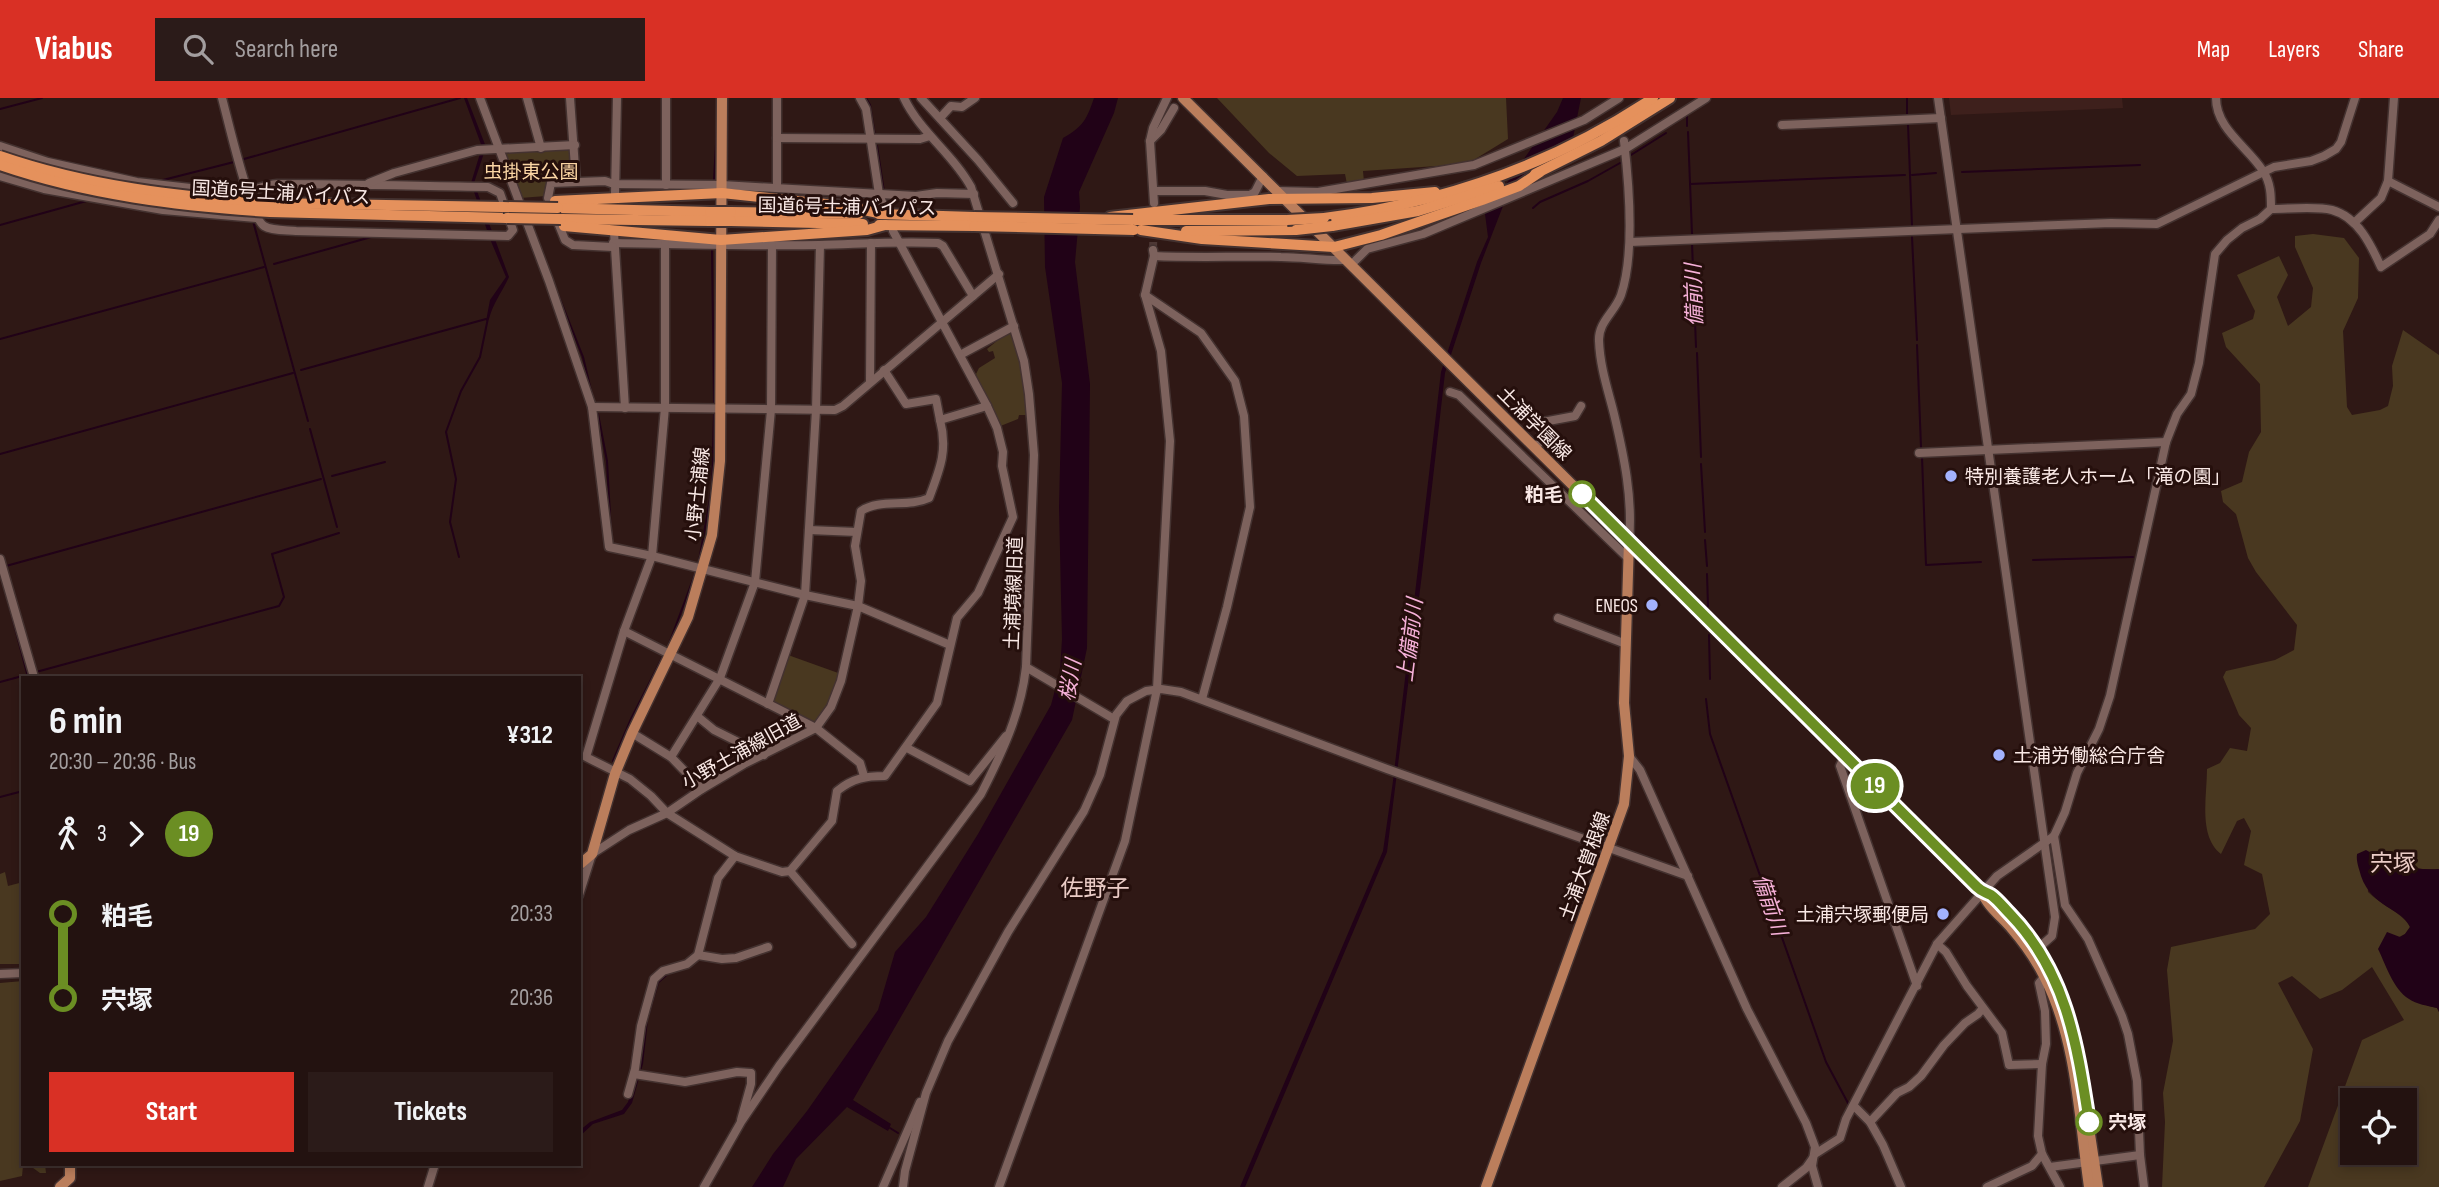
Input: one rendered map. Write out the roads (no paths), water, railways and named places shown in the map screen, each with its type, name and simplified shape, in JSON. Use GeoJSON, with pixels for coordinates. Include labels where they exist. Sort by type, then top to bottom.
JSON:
{"type":"FeatureCollection","features":[{"type":"Feature","properties":{"kind":"highway","name":"国道6号土浦バイパス"},"geometry":{"type":"LineString","coordinates":[[974,222],[1102,220],[1135,224],[1287,220],[1324,218],[1382,209],[1448,193],[1497,177],[1582,141],[1654,100],[1673,98]]}},
{"type":"Feature","properties":{"kind":"highway","name":"国道6号土浦バイパス"},"geometry":{"type":"LineString","coordinates":[[505,213],[519,208],[560,214],[1135,224],[1296,230],[1418,211],[1519,186],[1575,155],[1654,100]]}},
{"type":"Feature","properties":{"kind":"highway","name":"国道6号土浦バイパス"},"geometry":{"type":"LineString","coordinates":[[0,156],[115,186],[270,207]]}},
{"type":"Feature","properties":{"kind":"highway","name":"国道6号土浦バイパス"},"geometry":{"type":"LineString","coordinates":[[0,165],[119,196],[216,209],[270,207],[505,213],[540,219],[560,214]]}},
{"type":"Feature","properties":{"kind":"highway"},"geometry":{"type":"LineString","coordinates":[[560,214],[722,189],[845,206],[886,219]]}},
{"type":"Feature","properties":{"kind":"highway"},"geometry":{"type":"LineString","coordinates":[[1135,224],[1281,194],[1372,198],[1428,191],[1448,193]]}},
{"type":"Feature","properties":{"kind":"highway"},"geometry":{"type":"LineString","coordinates":[[1135,224],[1202,239],[1309,248],[1334,247],[1381,235],[1480,197]]}},
{"type":"Feature","properties":{"kind":"highway"},"geometry":{"type":"LineString","coordinates":[[560,214],[721,243],[867,230],[886,219]]}},
{"type":"Feature","properties":{"kind":"main road","name":"小野土浦線"},"geometry":{"type":"LineString","coordinates":[[592,854],[615,774],[688,617],[703,569],[717,500],[722,98]]}},
{"type":"Feature","properties":{"kind":"main road","name":"土浦学園線"},"geometry":{"type":"LineString","coordinates":[[1183,98],[1982,892],[1985,900],[2034,952],[2059,988],[2074,1032],[2090,1161],[2089,1187]]}},
{"type":"Feature","properties":{"kind":"main road","name":"土浦大曽根線"},"geometry":{"type":"LineString","coordinates":[[1486,1187],[1624,804],[1629,756],[1624,703],[1629,541]]}},
{"type":"Feature","properties":{"kind":"main road"},"geometry":{"type":"LineString","coordinates":[[581,862],[592,854]]}},
{"type":"Feature","properties":{"kind":"main road","name":"土浦学園線"},"geometry":{"type":"LineString","coordinates":[[2034,952],[2066,1035],[2090,1161],[2098,1187]]}},
{"type":"Feature","properties":{"kind":"main road"},"geometry":{"type":"LineString","coordinates":[[60,1187],[70,1178],[70,1166]]}},
{"type":"Feature","properties":{"kind":"street"},"geometry":{"type":"LineString","coordinates":[[0,146],[48,162],[137,182],[248,193],[268,185],[369,184],[494,188],[500,193],[513,230],[508,236],[267,228],[256,218],[248,193],[222,98]]}},
{"type":"Feature","properties":{"kind":"street"},"geometry":{"type":"LineString","coordinates":[[480,98],[549,281],[592,407],[609,547],[858,606],[950,646]]}},
{"type":"Feature","properties":{"kind":"street"},"geometry":{"type":"LineString","coordinates":[[527,98],[541,148]]}},
{"type":"Feature","properties":{"kind":"street"},"geometry":{"type":"LineString","coordinates":[[570,98],[576,181]]}},
{"type":"Feature","properties":{"kind":"street"},"geometry":{"type":"LineString","coordinates":[[615,194],[617,98]]}},
{"type":"Feature","properties":{"kind":"street"},"geometry":{"type":"LineString","coordinates":[[666,98],[666,185]]}},
{"type":"Feature","properties":{"kind":"street"},"geometry":{"type":"LineString","coordinates":[[777,98],[777,188]]}},
{"type":"Feature","properties":{"kind":"street"},"geometry":{"type":"LineString","coordinates":[[665,244],[665,407],[652,556],[624,631],[586,757],[615,774],[630,779],[667,813],[734,856],[782,872],[790,871],[832,821],[837,790],[847,782],[864,776],[885,776],[937,703],[957,618],[978,593],[1013,517],[997,428],[886,219],[879,194],[866,110],[860,98]]}},
{"type":"Feature","properties":{"kind":"street","name":"土浦境線旧道"},"geometry":{"type":"LineString","coordinates":[[904,98],[930,136],[960,170],[974,194],[1024,361],[1034,454],[1028,668],[1114,719]]}},
{"type":"Feature","properties":{"kind":"street"},"geometry":{"type":"LineString","coordinates":[[920,98],[987,170],[1013,203]]}},
{"type":"Feature","properties":{"kind":"street"},"geometry":{"type":"LineString","coordinates":[[940,118],[951,107],[962,107],[975,98]]}},
{"type":"Feature","properties":{"kind":"street"},"geometry":{"type":"LineString","coordinates":[[1154,203],[1150,141],[1167,98]]}},
{"type":"Feature","properties":{"kind":"street"},"geometry":{"type":"LineString","coordinates":[[1281,194],[1318,192],[1474,165],[1584,120],[1620,98],[1623,110]]}},
{"type":"Feature","properties":{"kind":"street"},"geometry":{"type":"LineString","coordinates":[[999,1187],[1125,841],[1157,689],[1170,441],[1161,351],[1145,295],[1153,253],[1195,258],[1308,257],[1349,262],[1367,250],[1423,234],[1553,180],[1624,145],[1706,98]]}},
{"type":"Feature","properties":{"kind":"street"},"geometry":{"type":"LineString","coordinates":[[1938,98],[2055,926],[2052,936],[2034,952]]}},
{"type":"Feature","properties":{"kind":"street"},"geometry":{"type":"LineString","coordinates":[[2216,98],[2221,121],[2264,172],[2270,189],[2271,209]]}},
{"type":"Feature","properties":{"kind":"street"},"geometry":{"type":"LineString","coordinates":[[1630,242],[2111,223],[2157,225],[2274,167],[2311,161],[2336,149],[2346,130],[2355,98]]}},
{"type":"Feature","properties":{"kind":"street"},"geometry":{"type":"LineString","coordinates":[[2354,223],[2381,198],[2388,181],[2394,98]]}},
{"type":"Feature","properties":{"kind":"street"},"geometry":{"type":"LineString","coordinates":[[1150,141],[1161,130],[1174,108]]}},
{"type":"Feature","properties":{"kind":"street"},"geometry":{"type":"LineString","coordinates":[[1782,125],[1941,118]]}},
{"type":"Feature","properties":{"kind":"street"},"geometry":{"type":"LineString","coordinates":[[777,138],[920,139],[930,136]]}},
{"type":"Feature","properties":{"kind":"street"},"geometry":{"type":"LineString","coordinates":[[369,184],[394,173],[477,150],[575,145]]}},
{"type":"Feature","properties":{"kind":"street"},"geometry":{"type":"LineString","coordinates":[[1624,145],[1630,242],[1621,296],[1599,330],[1599,341],[1601,365],[1615,418],[1629,491],[1629,541]]}},
{"type":"Feature","properties":{"kind":"street"},"geometry":{"type":"LineString","coordinates":[[0,176],[44,189],[163,210],[256,218]]}},
{"type":"Feature","properties":{"kind":"street"},"geometry":{"type":"LineString","coordinates":[[1154,191],[1196,190],[1227,195],[1250,195],[1255,192],[1263,176]]}},
{"type":"Feature","properties":{"kind":"street"},"geometry":{"type":"LineString","coordinates":[[972,296],[943,246],[938,243],[898,241],[820,245],[573,245],[565,240],[548,198],[551,183],[576,181],[722,189],[974,194]]}},
{"type":"Feature","properties":{"kind":"street"},"geometry":{"type":"LineString","coordinates":[[2388,181],[2439,208]]}},
{"type":"Feature","properties":{"kind":"street"},"geometry":{"type":"LineString","coordinates":[[1782,1187],[1806,1168],[1814,1156],[1840,1138],[1937,944],[1982,892],[2011,864],[2054,836],[2110,696],[2166,442],[2177,414],[2191,394],[2199,363],[2215,254],[2227,240],[2271,209],[2333,210],[2354,223],[2371,246],[2381,267],[2430,234],[2439,220]]}},
{"type":"Feature","properties":{"kind":"street"},"geometry":{"type":"LineString","coordinates":[[614,232],[625,408]]}},
{"type":"Feature","properties":{"kind":"street"},"geometry":{"type":"LineString","coordinates":[[870,382],[871,243]]}},
{"type":"Feature","properties":{"kind":"street"},"geometry":{"type":"LineString","coordinates":[[671,757],[720,678],[755,582],[771,410],[772,245]]}},
{"type":"Feature","properties":{"kind":"street"},"geometry":{"type":"LineString","coordinates":[[768,704],[805,595],[816,410],[820,245]]}},
{"type":"Feature","properties":{"kind":"street"},"geometry":{"type":"LineString","coordinates":[[592,407],[835,410],[999,274]]}},
{"type":"Feature","properties":{"kind":"street"},"geometry":{"type":"LineString","coordinates":[[1145,295],[1201,333],[1235,381],[1244,416],[1250,507],[1202,699]]}},
{"type":"Feature","properties":{"kind":"street"},"geometry":{"type":"LineString","coordinates":[[960,355],[1014,326]]}},
{"type":"Feature","properties":{"kind":"street"},"geometry":{"type":"LineString","coordinates":[[809,530],[857,531],[860,511],[868,506],[919,503],[929,498],[942,465],[945,439],[936,399],[906,404],[884,370]]}},
{"type":"Feature","properties":{"kind":"street"},"geometry":{"type":"LineString","coordinates":[[1450,391],[1460,395],[1628,558]]}},
{"type":"Feature","properties":{"kind":"street"},"geometry":{"type":"LineString","coordinates":[[940,420],[987,405]]}},
{"type":"Feature","properties":{"kind":"street"},"geometry":{"type":"LineString","coordinates":[[1536,448],[1543,422],[1575,416],[1581,406]]}},
{"type":"Feature","properties":{"kind":"street"},"geometry":{"type":"LineString","coordinates":[[1919,453],[2166,442]]}},
{"type":"Feature","properties":{"kind":"street","name":"小野土浦線旧道"},"geometry":{"type":"LineString","coordinates":[[592,854],[618,836],[667,813],[702,789],[816,728],[831,707],[841,681],[858,606],[861,581],[855,546],[857,531]]}},
{"type":"Feature","properties":{"kind":"street"},"geometry":{"type":"LineString","coordinates":[[0,559],[34,676]]}},
{"type":"Feature","properties":{"kind":"street"},"geometry":{"type":"LineString","coordinates":[[1558,618],[1626,644]]}},
{"type":"Feature","properties":{"kind":"street"},"geometry":{"type":"LineString","coordinates":[[624,631],[816,728],[860,763],[864,776]]}},
{"type":"Feature","properties":{"kind":"street"},"geometry":{"type":"LineString","coordinates":[[704,1187],[741,1122],[779,1066],[981,794],[1017,715],[1028,668]]}},
{"type":"Feature","properties":{"kind":"street"},"geometry":{"type":"LineString","coordinates":[[903,1187],[926,1093],[948,1041],[977,985],[1084,811],[1100,775],[1114,719],[1128,701],[1146,691],[1172,690],[1202,699],[1388,769],[1688,876]]}},
{"type":"Feature","properties":{"kind":"street"},"geometry":{"type":"LineString","coordinates":[[697,716],[714,730],[764,755]]}},
{"type":"Feature","properties":{"kind":"street"},"geometry":{"type":"LineString","coordinates":[[907,748],[970,780],[1012,728]]}},
{"type":"Feature","properties":{"kind":"street"},"geometry":{"type":"LineString","coordinates":[[632,733],[671,757],[702,789]]}},
{"type":"Feature","properties":{"kind":"street"},"geometry":{"type":"LineString","coordinates":[[1629,756],[1640,770],[1747,1009],[1814,1141],[1818,1187]]}},
{"type":"Feature","properties":{"kind":"street"},"geometry":{"type":"LineString","coordinates":[[1845,756],[1840,766],[1917,986]]}},
{"type":"Feature","properties":{"kind":"street"},"geometry":{"type":"LineString","coordinates":[[2054,836],[2066,905],[2088,939],[2128,1034],[2137,1081],[2144,1187]]}},
{"type":"Feature","properties":{"kind":"street"},"geometry":{"type":"LineString","coordinates":[[581,889],[592,854]]}},
{"type":"Feature","properties":{"kind":"street"},"geometry":{"type":"LineString","coordinates":[[628,1094],[634,1074],[641,1026],[654,979],[663,971],[687,964],[698,955],[718,878],[734,856]]}},
{"type":"Feature","properties":{"kind":"street"},"geometry":{"type":"LineString","coordinates":[[790,871],[852,944]]}},
{"type":"Feature","properties":{"kind":"street"},"geometry":{"type":"LineString","coordinates":[[1937,944],[1947,952],[2002,1033],[2009,1065],[2042,1065]]}},
{"type":"Feature","properties":{"kind":"street"},"geometry":{"type":"LineString","coordinates":[[698,955],[736,958],[768,947]]}},
{"type":"Feature","properties":{"kind":"street"},"geometry":{"type":"LineString","coordinates":[[0,974],[21,973]]}},
{"type":"Feature","properties":{"kind":"street"},"geometry":{"type":"LineString","coordinates":[[2044,977],[2039,984],[2045,1011],[2046,1033],[2038,1136],[2042,1154],[2060,1187]]}},
{"type":"Feature","properties":{"kind":"street"},"geometry":{"type":"LineString","coordinates":[[1870,1122],[1897,1093],[1921,1076],[1944,1045],[1983,1008]]}},
{"type":"Feature","properties":{"kind":"street"},"geometry":{"type":"LineString","coordinates":[[634,1074],[685,1082],[737,1072],[751,1073],[751,1084],[741,1122]]}},
{"type":"Feature","properties":{"kind":"street"},"geometry":{"type":"LineString","coordinates":[[883,1187],[915,1110],[926,1093]]}},
{"type":"Feature","properties":{"kind":"street"},"geometry":{"type":"LineString","coordinates":[[1854,1106],[1870,1122],[1901,1187]]}},
{"type":"Feature","properties":{"kind":"street"},"geometry":{"type":"LineString","coordinates":[[1987,1187],[2032,1166],[2042,1154]]}},
{"type":"Feature","properties":{"kind":"street"},"geometry":{"type":"LineString","coordinates":[[2050,1167],[2140,1155]]}},
{"type":"Feature","properties":{"kind":"street"},"geometry":{"type":"LineString","coordinates":[[428,1187],[434,1166]]}},
{"type":"Feature","properties":{"kind":"water"},"geometry":{"type":"Polygon","coordinates":[[[464,98],[467,98],[486,147],[474,183],[509,277],[486,321],[490,300],[506,277],[471,183],[482,147],[464,98]]]}},
{"type":"Feature","properties":{"kind":"water","name":"桜川"},"geometry":{"type":"Polygon","coordinates":[[[1094,98],[1118,98],[1079,192],[1075,262],[1090,384],[1087,648],[1072,720],[853,1100],[891,1124],[888,1131],[847,1107],[796,1159],[783,1187],[752,1187],[878,1010],[895,952],[926,917],[978,834],[1051,705],[1060,671],[1062,639],[1059,507],[1062,383],[1045,267],[1044,197],[1063,138],[1083,122],[1094,98]]]}},
{"type":"Feature","properties":{"kind":"water","name":"上備前川"},"geometry":{"type":"Polygon","coordinates":[[[1563,98],[1581,98],[1573,138],[1503,206],[1445,373],[1387,852],[1245,1187],[1240,1187],[1383,851],[1441,372],[1477,262],[1488,237],[1485,214],[1557,112],[1563,98]]]}},
{"type":"Feature","properties":{"kind":"water"},"geometry":{"type":"Polygon","coordinates":[[[2366,850],[2401,865],[2439,869],[2439,1012],[2437,1008],[2415,1002],[2403,995],[2387,969],[2378,949],[2387,932],[2400,937],[2410,927],[2366,887],[2357,854],[2366,850]]]}},
{"type":"Feature","properties":{"kind":"water"},"geometry":{"type":"Polygon","coordinates":[[[678,968],[688,968],[668,975],[659,983],[648,1020],[643,1064],[632,1103],[624,1114],[593,1124],[581,1135],[581,1129],[590,1122],[622,1110],[628,1102],[639,1063],[644,1019],[659,977],[678,968]]]}},
{"type":"Feature","properties":{"kind":"waterway"},"geometry":{"type":"LineString","coordinates":[[0,109],[42,98]]}},
{"type":"Feature","properties":{"kind":"waterway"},"geometry":{"type":"LineString","coordinates":[[244,159],[460,98]]}},
{"type":"Feature","properties":{"kind":"waterway"},"geometry":{"type":"LineString","coordinates":[[866,98],[870,105],[875,136]]}},
{"type":"Feature","properties":{"kind":"waterway"},"geometry":{"type":"LineString","coordinates":[[1907,98],[1907,115]]}},
{"type":"Feature","properties":{"kind":"waterway","name":"備前川"},"geometry":{"type":"LineString","coordinates":[[1687,113],[1687,126]]}},
{"type":"Feature","properties":{"kind":"waterway"},"geometry":{"type":"LineString","coordinates":[[1908,124],[1912,226]]}},
{"type":"Feature","properties":{"kind":"waterway"},"geometry":{"type":"LineString","coordinates":[[714,180],[717,127]]}},
{"type":"Feature","properties":{"kind":"waterway","name":"備前川"},"geometry":{"type":"LineString","coordinates":[[1688,132],[1692,234]]}},
{"type":"Feature","properties":{"kind":"waterway"},"geometry":{"type":"LineString","coordinates":[[1631,155],[1666,133]]}},
{"type":"Feature","properties":{"kind":"waterway"},"geometry":{"type":"LineString","coordinates":[[877,146],[884,192]]}},
{"type":"Feature","properties":{"kind":"waterway"},"geometry":{"type":"LineString","coordinates":[[163,180],[234,162]]}},
{"type":"Feature","properties":{"kind":"waterway"},"geometry":{"type":"LineString","coordinates":[[1533,208],[1540,202],[1588,181],[1620,163]]}},
{"type":"Feature","properties":{"kind":"waterway"},"geometry":{"type":"LineString","coordinates":[[1962,172],[2140,165]]}},
{"type":"Feature","properties":{"kind":"waterway"},"geometry":{"type":"LineString","coordinates":[[1912,175],[1936,173]]}},
{"type":"Feature","properties":{"kind":"waterway"},"geometry":{"type":"LineString","coordinates":[[1690,184],[1905,175]]}},
{"type":"Feature","properties":{"kind":"waterway"},"geometry":{"type":"LineString","coordinates":[[0,225],[90,200]]}},
{"type":"Feature","properties":{"kind":"waterway"},"geometry":{"type":"LineString","coordinates":[[253,221],[308,421]]}},
{"type":"Feature","properties":{"kind":"waterway"},"geometry":{"type":"LineString","coordinates":[[274,264],[375,236]]}},
{"type":"Feature","properties":{"kind":"waterway"},"geometry":{"type":"LineString","coordinates":[[1912,237],[1917,340]]}},
{"type":"Feature","properties":{"kind":"waterway","name":"備前川"},"geometry":{"type":"LineString","coordinates":[[1692,243],[1696,347]]}},
{"type":"Feature","properties":{"kind":"waterway"},"geometry":{"type":"LineString","coordinates":[[712,249],[714,402]]}},
{"type":"Feature","properties":{"kind":"waterway"},"geometry":{"type":"LineString","coordinates":[[0,339],[264,267]]}},
{"type":"Feature","properties":{"kind":"waterway"},"geometry":{"type":"LineString","coordinates":[[552,279],[583,357],[593,399]]}},
{"type":"Feature","properties":{"kind":"waterway"},"geometry":{"type":"LineString","coordinates":[[459,557],[450,522],[456,479],[446,432],[461,391],[480,357],[488,318]]}},
{"type":"Feature","properties":{"kind":"waterway"},"geometry":{"type":"LineString","coordinates":[[301,370],[486,319]]}},
{"type":"Feature","properties":{"kind":"waterway"},"geometry":{"type":"LineString","coordinates":[[1917,345],[1921,447]]}},
{"type":"Feature","properties":{"kind":"waterway","name":"備前川"},"geometry":{"type":"LineString","coordinates":[[1697,353],[1701,457]]}},
{"type":"Feature","properties":{"kind":"waterway"},"geometry":{"type":"LineString","coordinates":[[0,454],[293,373]]}},
{"type":"Feature","properties":{"kind":"waterway"},"geometry":{"type":"LineString","coordinates":[[598,414],[607,461],[611,534]]}},
{"type":"Feature","properties":{"kind":"waterway"},"geometry":{"type":"LineString","coordinates":[[699,561],[712,488],[714,415]]}},
{"type":"Feature","properties":{"kind":"waterway"},"geometry":{"type":"LineString","coordinates":[[310,429],[337,527]]}},
{"type":"Feature","properties":{"kind":"waterway"},"geometry":{"type":"LineString","coordinates":[[1922,457],[1926,565],[1981,562]]}},
{"type":"Feature","properties":{"kind":"waterway"},"geometry":{"type":"LineString","coordinates":[[332,476],[385,462]]}},
{"type":"Feature","properties":{"kind":"waterway","name":"備前川"},"geometry":{"type":"LineString","coordinates":[[1701,464],[1705,532]]}},
{"type":"Feature","properties":{"kind":"waterway"},"geometry":{"type":"LineString","coordinates":[[6,566],[321,479]]}},
{"type":"Feature","properties":{"kind":"waterway"},"geometry":{"type":"LineString","coordinates":[[36,672],[279,606],[284,597],[272,554],[339,533]]}},
{"type":"Feature","properties":{"kind":"waterway","name":"備前川"},"geometry":{"type":"LineString","coordinates":[[1705,540],[1707,566]]}},
{"type":"Feature","properties":{"kind":"waterway"},"geometry":{"type":"LineString","coordinates":[[2033,560],[2133,557]]}},
{"type":"Feature","properties":{"kind":"waterway"},"geometry":{"type":"LineString","coordinates":[[669,644],[695,574]]}},
{"type":"Feature","properties":{"kind":"waterway","name":"備前川"},"geometry":{"type":"LineString","coordinates":[[1707,574],[1708,606]]}},
{"type":"Feature","properties":{"kind":"waterway"},"geometry":{"type":"LineString","coordinates":[[5,590],[28,676]]}},
{"type":"Feature","properties":{"kind":"waterway","name":"備前川"},"geometry":{"type":"LineString","coordinates":[[1709,635],[1710,679]]}},
{"type":"Feature","properties":{"kind":"waterway"},"geometry":{"type":"LineString","coordinates":[[613,761],[663,656]]}},
{"type":"Feature","properties":{"kind":"waterway"},"geometry":{"type":"LineString","coordinates":[[0,682],[21,676]]}},
{"type":"Feature","properties":{"kind":"waterway","name":"備前川"},"geometry":{"type":"LineString","coordinates":[[1706,699],[1710,734],[1826,1062],[1849,1105]]}},
{"type":"Feature","properties":{"kind":"waterway"},"geometry":{"type":"LineString","coordinates":[[0,797],[21,792]]}},
{"type":"Feature","properties":{"kind":"waterway"},"geometry":{"type":"LineString","coordinates":[[890,1128],[898,1133]]}},
{"type":"Feature","properties":{"kind":"tunnel"},"geometry":{"type":"LineString","coordinates":[[1153,250],[1154,214]]}},
{"type":"Feature","properties":{"kind":"place","name":"特別養護老人ホーム「滝の園」"},"geometry":{"type":"Point","coordinates":[1951,476]}},
{"type":"Feature","properties":{"kind":"place","name":"粕毛"},"geometry":{"type":"Point","coordinates":[1582,494]}},
{"type":"Feature","properties":{"kind":"place","name":"ENEOS"},"geometry":{"type":"Point","coordinates":[1652,605]}},
{"type":"Feature","properties":{"kind":"place","name":"土浦労働総合庁舎"},"geometry":{"type":"Point","coordinates":[1999,755]}},
{"type":"Feature","properties":{"kind":"place","name":"土浦宍塚郵便局"},"geometry":{"type":"Point","coordinates":[1943,914]}},
{"type":"Feature","properties":{"kind":"place","name":"宍塚"},"geometry":{"type":"Point","coordinates":[2089,1122]}},
{"type":"Feature","properties":{"kind":"district","name":"宍塚"},"geometry":{"type":"Point","coordinates":[2393,863]}},
{"type":"Feature","properties":{"kind":"district","name":"佐野子"},"geometry":{"type":"Point","coordinates":[1095,888]}},
{"type":"Feature","properties":{"kind":"park label","name":"虫掛東公園"},"geometry":{"type":"Point","coordinates":[531,171]}}]}
